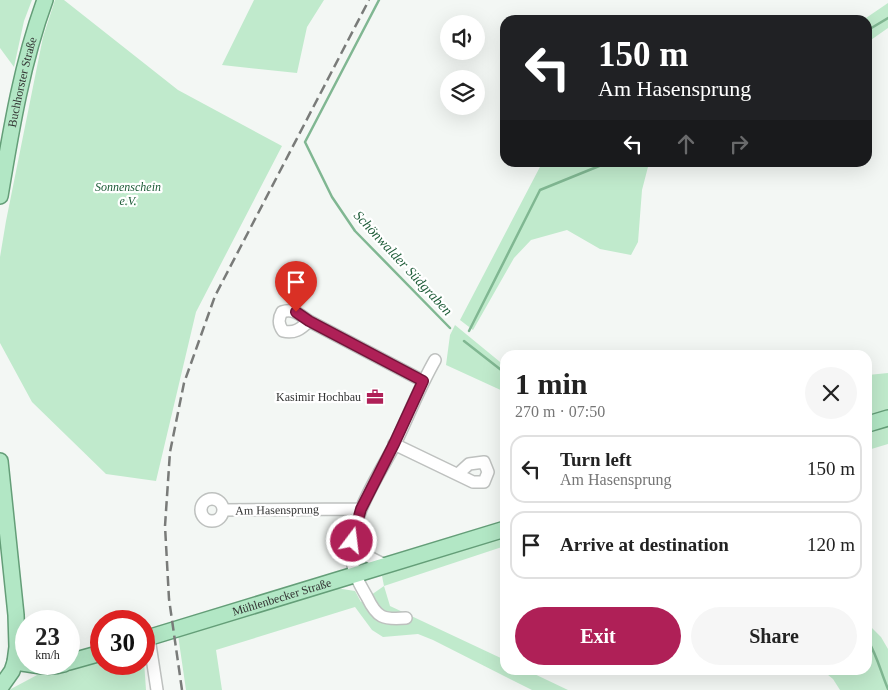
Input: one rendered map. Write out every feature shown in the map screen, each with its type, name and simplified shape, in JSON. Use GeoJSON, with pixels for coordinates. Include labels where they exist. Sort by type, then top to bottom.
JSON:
{"type":"FeatureCollection","features":[{"type":"Feature","properties":{"kind":"main road","name":"Buchhorster Straße"},"geometry":{"type":"LineString","coordinates":[[0,196],[25,65],[45,0]]}},
{"type":"Feature","properties":{"kind":"main road"},"geometry":{"type":"LineString","coordinates":[[872,423],[888,418]]}},
{"type":"Feature","properties":{"kind":"main road"},"geometry":{"type":"LineString","coordinates":[[0,461],[15,610]]}},
{"type":"Feature","properties":{"kind":"main road","name":"Mühlenbecker Straße"},"geometry":{"type":"LineString","coordinates":[[155,636],[500,530]]}},
{"type":"Feature","properties":{"kind":"main road"},"geometry":{"type":"LineString","coordinates":[[0,688],[9,677],[15,664]]}},
{"type":"Feature","properties":{"kind":"street"},"geometry":{"type":"LineString","coordinates":[[309,321],[423,381]]}},
{"type":"Feature","properties":{"kind":"street"},"geometry":{"type":"LineString","coordinates":[[406,618],[392,619],[380,617],[372,608],[355,574],[352,561],[352,541],[361,509],[435,360]]}},
{"type":"Feature","properties":{"kind":"street"},"geometry":{"type":"LineString","coordinates":[[394,444],[458,474]]}},
{"type":"Feature","properties":{"kind":"street","name":"Am Hasensprung"},"geometry":{"type":"LineString","coordinates":[[223,510],[361,509]]}},
{"type":"Feature","properties":{"kind":"street"},"geometry":{"type":"LineString","coordinates":[[352,541],[359,551],[384,565]]}},
{"type":"Feature","properties":{"kind":"street"},"geometry":{"type":"LineString","coordinates":[[154,675],[158,690]]}},
{"type":"Feature","properties":{"kind":"green space"},"geometry":{"type":"Polygon","coordinates":[[[0,0],[32,0],[24,21],[14,67],[0,48],[0,0]]]}},
{"type":"Feature","properties":{"kind":"green space","name":"Sonnenschein e.V."},"geometry":{"type":"Polygon","coordinates":[[[55,0],[64,0],[178,90],[282,146],[196,312],[156,481],[106,474],[32,402],[0,343],[0,257],[43,37],[55,0]]]}},
{"type":"Feature","properties":{"kind":"green space"},"geometry":{"type":"Polygon","coordinates":[[[254,0],[324,0],[307,27],[297,73],[222,65],[254,0]]]}},
{"type":"Feature","properties":{"kind":"green space"},"geometry":{"type":"Polygon","coordinates":[[[888,3],[888,28],[872,39],[872,15],[870,15],[888,3]]]}},
{"type":"Feature","properties":{"kind":"green space"},"geometry":{"type":"Polygon","coordinates":[[[540,167],[648,167],[642,190],[638,242],[631,255],[600,249],[567,230],[531,240],[514,258],[473,330],[460,320],[540,167]]]}},
{"type":"Feature","properties":{"kind":"green space"},"geometry":{"type":"Polygon","coordinates":[[[455,325],[500,362],[500,390],[446,365],[450,335],[455,325]]]}},
{"type":"Feature","properties":{"kind":"green space"},"geometry":{"type":"Polygon","coordinates":[[[888,373],[888,444],[872,449],[872,375],[888,373]]]}},
{"type":"Feature","properties":{"kind":"green space"},"geometry":{"type":"Polygon","coordinates":[[[500,534],[500,548],[384,586],[382,576],[467,544],[500,534]]]}},
{"type":"Feature","properties":{"kind":"green space"},"geometry":{"type":"Polygon","coordinates":[[[384,586],[390,606],[500,658],[500,674],[418,634],[383,637],[372,630],[355,607],[216,650],[222,690],[186,690],[178,635],[336,588],[355,591],[361,602],[384,586]]]}},
{"type":"Feature","properties":{"kind":"green space"},"geometry":{"type":"Polygon","coordinates":[[[872,628],[881,637],[888,649],[888,690],[840,690],[828,675],[872,675],[872,628]]]}},
{"type":"Feature","properties":{"kind":"green space"},"geometry":{"type":"Polygon","coordinates":[[[90,661],[90,675],[145,675],[146,690],[9,690],[37,675],[80,675],[80,663],[90,661]]]}},
{"type":"Feature","properties":{"kind":"green space"},"geometry":{"type":"Polygon","coordinates":[[[502,675],[536,675],[568,690],[532,690],[502,675]]]}},
{"type":"Feature","properties":{"kind":"waterway","name":"Schönwalder Südgraben"},"geometry":{"type":"LineString","coordinates":[[379,0],[305,142],[332,197],[355,231],[450,328]]}},
{"type":"Feature","properties":{"kind":"waterway"},"geometry":{"type":"LineString","coordinates":[[872,28],[888,18]]}},
{"type":"Feature","properties":{"kind":"waterway"},"geometry":{"type":"LineString","coordinates":[[469,331],[540,190],[597,167]]}},
{"type":"Feature","properties":{"kind":"waterway","name":"Schönwalder Südgraben"},"geometry":{"type":"LineString","coordinates":[[464,341],[500,369]]}},
{"type":"Feature","properties":{"kind":"waterway","name":"Schönwalder Südgraben"},"geometry":{"type":"LineString","coordinates":[[872,648],[888,689]]}},
{"type":"Feature","properties":{"kind":"railway"},"geometry":{"type":"LineString","coordinates":[[182,690],[169,599],[165,526],[170,452],[184,383],[215,296],[369,0]]}},
{"type":"Feature","properties":{"kind":"place","name":"Kasimir Hochbau"},"geometry":{"type":"Point","coordinates":[375,397]}},
{"type":"Feature","properties":{"kind":"route"},"geometry":{"type":"LineString","coordinates":[[296,312],[309,321],[423,381],[361,509],[352,541]]}}]}
